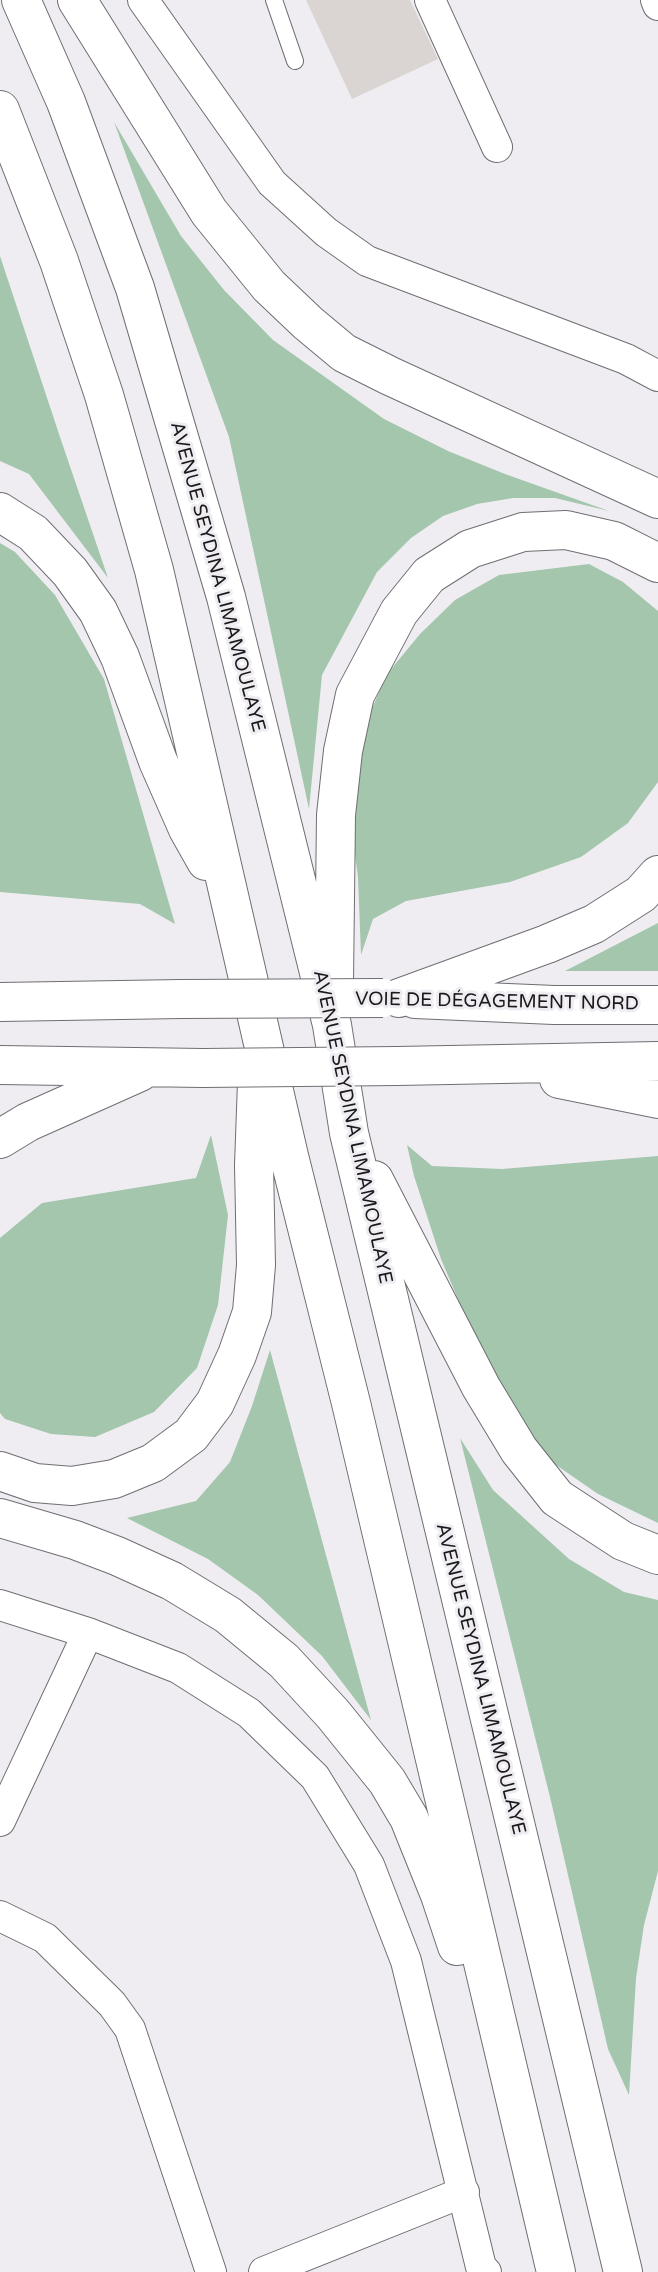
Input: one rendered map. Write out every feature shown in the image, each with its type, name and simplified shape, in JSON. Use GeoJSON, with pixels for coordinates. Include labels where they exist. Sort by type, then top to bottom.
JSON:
{"type":"FeatureCollection","features":[{"type":"Feature","properties":{"kind":"highway","name":"AVENUE SEYDINA LIMAMOULAYE"},"geometry":{"type":"LineString","coordinates":[[21,0],[66,102],[135,288],[226,597],[332,1025],[349,1132],[623,2272]]}},
{"type":"Feature","properties":{"kind":"highway"},"geometry":{"type":"LineString","coordinates":[[77,0],[209,212],[261,277],[308,323],[344,353],[658,499]]}},
{"type":"Feature","properties":{"kind":"highway"},"geometry":{"type":"LineString","coordinates":[[0,110],[60,261],[104,396],[154,570],[259,1031],[351,1403],[556,2272]]}},
{"type":"Feature","properties":{"kind":"highway"},"geometry":{"type":"LineString","coordinates":[[0,512],[33,533],[70,572],[98,611],[121,657],[163,772],[188,829],[230,904]]}},
{"type":"Feature","properties":{"kind":"highway"},"geometry":{"type":"LineString","coordinates":[[332,1025],[336,938],[336,815],[343,751],[355,695],[398,612],[429,575],[470,549],[523,532],[566,530],[614,541],[658,563]]}},
{"type":"Feature","properties":{"kind":"highway"},"geometry":{"type":"LineString","coordinates":[[391,998],[547,944],[594,924],[641,894],[658,875]]}},
{"type":"Feature","properties":{"kind":"highway","name":"VOIE DE DÉGAGEMENT NORD"},"geometry":{"type":"LineString","coordinates":[[4,1001],[391,998],[554,1005],[658,1005]]}},
{"type":"Feature","properties":{"kind":"highway"},"geometry":{"type":"LineString","coordinates":[[0,1471],[35,1483],[72,1486],[114,1479],[153,1463],[191,1435],[215,1403],[237,1355],[252,1312],[256,1265],[254,1165],[259,1031]]}},
{"type":"Feature","properties":{"kind":"highway"},"geometry":{"type":"LineString","coordinates":[[0,1066],[203,1068],[658,1061]]}},
{"type":"Feature","properties":{"kind":"highway"},"geometry":{"type":"LineString","coordinates":[[491,1065],[658,1099]]}},
{"type":"Feature","properties":{"kind":"highway"},"geometry":{"type":"LineString","coordinates":[[0,1139],[28,1122],[150,1068]]}},
{"type":"Feature","properties":{"kind":"highway"},"geometry":{"type":"LineString","coordinates":[[349,1132],[481,1387],[519,1450],[557,1498],[623,1541],[658,1555]]}},
{"type":"Feature","properties":{"kind":"highway"},"geometry":{"type":"LineString","coordinates":[[0,1518],[75,1540],[172,1581],[228,1615],[284,1661],[333,1714],[387,1782],[409,1818],[512,2083]]}},
{"type":"Feature","properties":{"kind":"street"},"geometry":{"type":"LineString","coordinates":[[142,0],[272,183],[326,232],[367,261],[626,359],[658,376]]}},
{"type":"Feature","properties":{"kind":"street"},"geometry":{"type":"LineString","coordinates":[[430,0],[497,147]]}},
{"type":"Feature","properties":{"kind":"street"},"geometry":{"type":"LineString","coordinates":[[0,1605],[88,1633],[178,1668],[249,1713],[315,1777],[369,1866],[406,1961],[481,2267],[485,2272]]}},
{"type":"Feature","properties":{"kind":"street"},"geometry":{"type":"LineString","coordinates":[[0,1821],[88,1633]]}},
{"type":"Feature","properties":{"kind":"street"},"geometry":{"type":"LineString","coordinates":[[0,1916],[45,1938],[112,2004],[131,2029],[211,2272]]}},
{"type":"Feature","properties":{"kind":"street"},"geometry":{"type":"LineString","coordinates":[[264,2272],[464,2192]]}},
{"type":"Feature","properties":{"kind":"lane"},"geometry":{"type":"LineString","coordinates":[[274,0],[295,61]]}},
{"type":"Feature","properties":{"kind":"green space"},"geometry":{"type":"Polygon","coordinates":[[[114,122],[181,236],[224,290],[273,340],[384,419],[448,451],[609,511],[555,498],[513,498],[477,504],[443,516],[411,538],[377,572],[322,675],[309,809],[229,437],[114,122]]]}},
{"type":"Feature","properties":{"kind":"green space"},"geometry":{"type":"Polygon","coordinates":[[[0,256],[108,578],[29,474],[0,461],[0,256]]]}},
{"type":"Feature","properties":{"kind":"green space"},"geometry":{"type":"Polygon","coordinates":[[[0,543],[15,552],[55,595],[104,679],[175,924],[140,904],[0,892],[0,543]]]}},
{"type":"Feature","properties":{"kind":"green space"},"geometry":{"type":"Polygon","coordinates":[[[589,564],[623,582],[658,611],[658,782],[628,823],[581,857],[510,882],[406,901],[373,919],[361,955],[358,877],[349,810],[357,743],[387,674],[420,634],[455,600],[499,575],[589,564]]]}},
{"type":"Feature","properties":{"kind":"green space"},"geometry":{"type":"Polygon","coordinates":[[[658,923],[658,971],[565,971],[658,923]]]}},
{"type":"Feature","properties":{"kind":"green space"},"geometry":{"type":"Polygon","coordinates":[[[211,1135],[228,1215],[218,1305],[197,1368],[154,1412],[95,1437],[51,1434],[5,1419],[0,1413],[0,1238],[42,1203],[196,1178],[211,1135]]]}},
{"type":"Feature","properties":{"kind":"green space"},"geometry":{"type":"Polygon","coordinates":[[[407,1145],[432,1166],[502,1169],[658,1156],[658,1523],[598,1494],[533,1449],[499,1396],[441,1259],[414,1176],[407,1145]]]}},
{"type":"Feature","properties":{"kind":"green space"},"geometry":{"type":"Polygon","coordinates":[[[270,1350],[371,1720],[322,1656],[258,1595],[208,1559],[127,1518],[196,1501],[230,1462],[270,1350]]]}},
{"type":"Feature","properties":{"kind":"green space"},"geometry":{"type":"Polygon","coordinates":[[[460,1438],[493,1490],[569,1559],[624,1592],[658,1600],[658,1871],[644,1925],[636,1978],[629,2095],[608,2049],[551,1801],[460,1438]]]}},
{"type":"Feature","properties":{"kind":"building"},"geometry":{"type":"Polygon","coordinates":[[[306,0],[410,0],[438,59],[352,99],[306,0]]]}}]}
